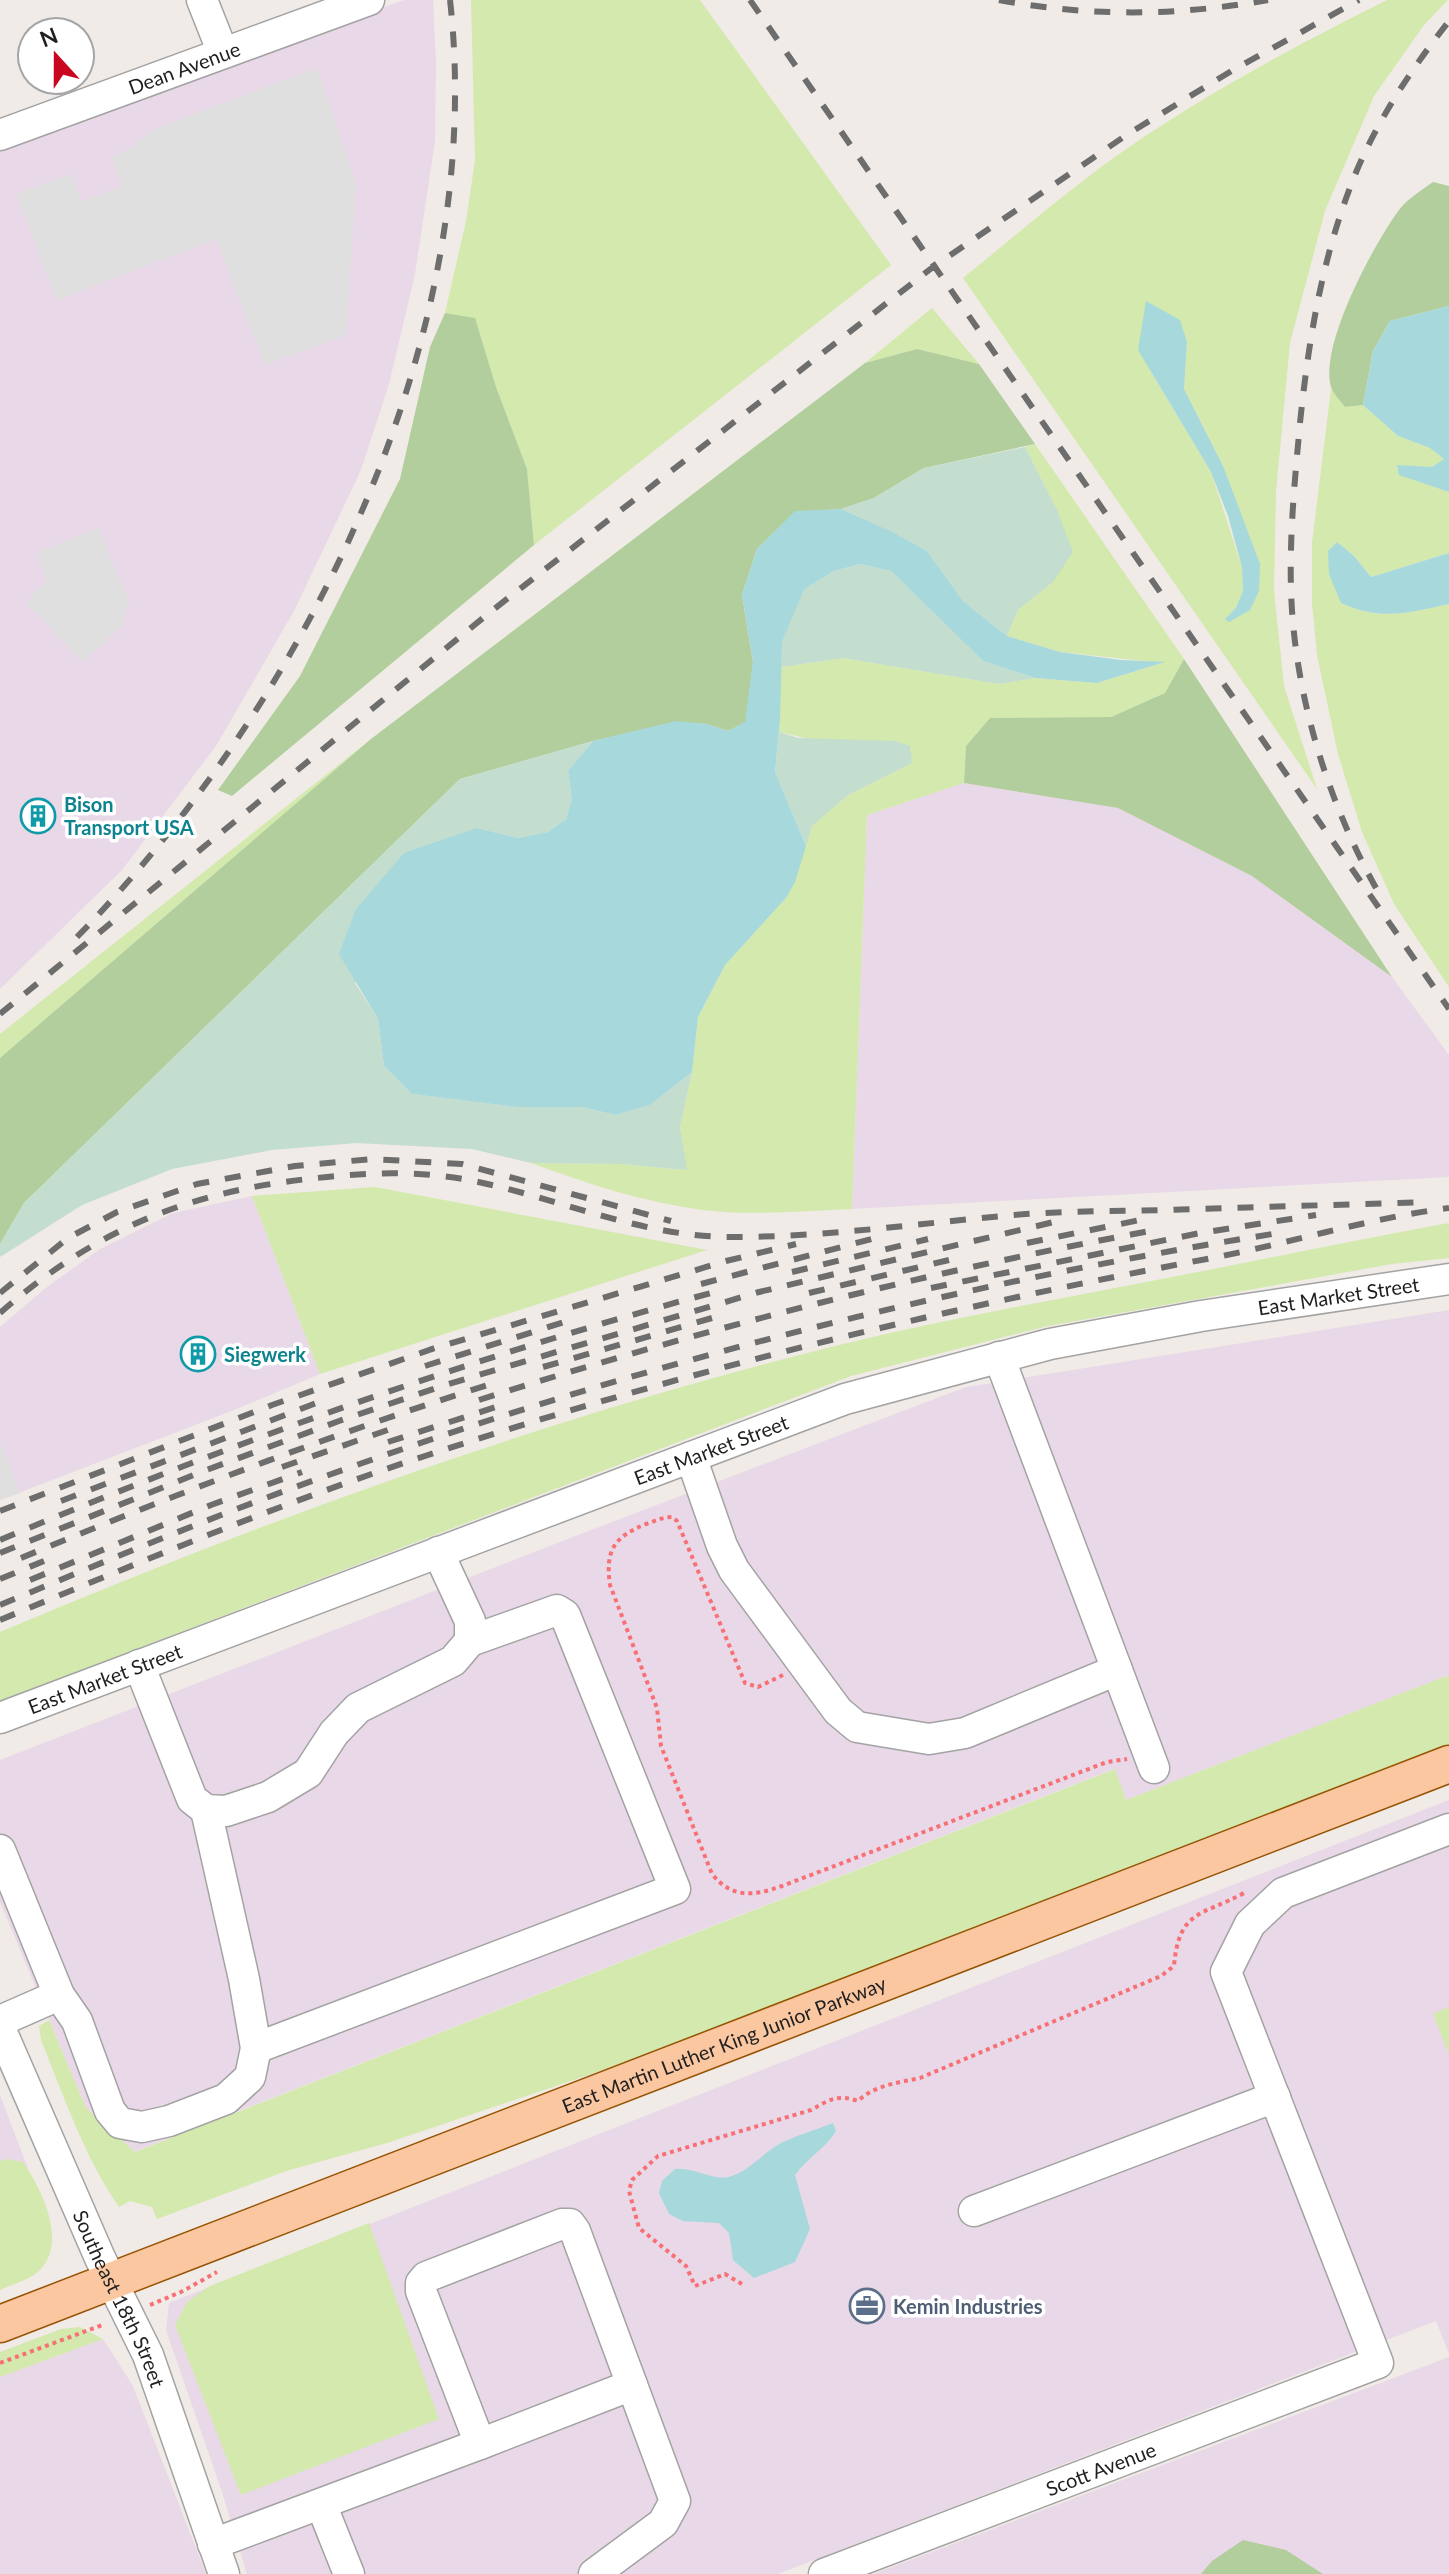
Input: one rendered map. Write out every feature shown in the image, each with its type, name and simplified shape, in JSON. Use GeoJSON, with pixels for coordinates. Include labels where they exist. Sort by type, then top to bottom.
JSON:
{"type":"FeatureCollection","features":[{"type":"Feature","properties":{"kind":"main road","name":"East Martin Luther King Junior Parkway"},"geometry":{"type":"LineString","coordinates":[[0,2324],[1449,1764]]}},
{"type":"Feature","properties":{"kind":"street"},"geometry":{"type":"LineString","coordinates":[[202,0],[223,53]]}},
{"type":"Feature","properties":{"kind":"street","name":"Dean Avenue"},"geometry":{"type":"LineString","coordinates":[[0,135],[223,53],[331,7],[369,0]]}},
{"type":"Feature","properties":{"kind":"street","name":"East Market Street"},"geometry":{"type":"LineString","coordinates":[[0,1718],[845,1399],[1050,1344],[1201,1316],[1449,1279]]}},
{"type":"Feature","properties":{"kind":"street"},"geometry":{"type":"LineString","coordinates":[[999,1357],[1152,1762]]}},
{"type":"Feature","properties":{"kind":"street"},"geometry":{"type":"LineString","coordinates":[[691,1457],[722,1546],[734,1570],[838,1711],[857,1727],[929,1739],[965,1733],[1117,1670]]}},
{"type":"Feature","properties":{"kind":"street"},"geometry":{"type":"LineString","coordinates":[[438,1552],[470,1621],[470,1641]]}},
{"type":"Feature","properties":{"kind":"street"},"geometry":{"type":"LineString","coordinates":[[139,1665],[192,1799],[206,1810],[226,1811],[268,1797],[308,1773],[334,1733],[358,1708],[453,1661],[470,1641],[557,1610],[565,1615],[675,1889],[256,2048]]}},
{"type":"Feature","properties":{"kind":"street"},"geometry":{"type":"LineString","coordinates":[[0,1850],[7,1891],[59,1995],[77,2021],[110,2111],[120,2123],[142,2127],[169,2121],[226,2099],[250,2077],[256,2048],[244,1979],[206,1810]]}},
{"type":"Feature","properties":{"kind":"street"},"geometry":{"type":"LineString","coordinates":[[974,2211],[1275,2097],[1226,1972],[1250,1924],[1283,1893],[1449,1829]]}},
{"type":"Feature","properties":{"kind":"street"},"geometry":{"type":"LineString","coordinates":[[0,2021],[59,1995]]}},
{"type":"Feature","properties":{"kind":"street","name":"Southeast 18th Street"},"geometry":{"type":"LineString","coordinates":[[0,2028],[112,2283],[148,2355],[224,2574]]}},
{"type":"Feature","properties":{"kind":"street","name":"Scott Avenue"},"geometry":{"type":"LineString","coordinates":[[824,2574],[1378,2363],[1275,2097]]}},
{"type":"Feature","properties":{"kind":"street"},"geometry":{"type":"LineString","coordinates":[[480,2444],[421,2291],[421,2283],[426,2277],[562,2224],[570,2224],[675,2501],[663,2523],[594,2574]]}},
{"type":"Feature","properties":{"kind":"street"},"geometry":{"type":"LineString","coordinates":[[213,2544],[632,2385]]}},
{"type":"Feature","properties":{"kind":"street"},"geometry":{"type":"LineString","coordinates":[[321,2504],[349,2574]]}},
{"type":"Feature","properties":{"kind":"path"},"geometry":{"type":"LineString","coordinates":[[805,1666],[758,1687],[745,1683],[677,1521],[672,1517],[630,1531],[617,1541],[607,1566],[610,1585],[657,1708],[661,1746],[712,1874],[721,1885],[746,1895],[760,1894],[782,1886],[1107,1762],[1152,1762]]}},
{"type":"Feature","properties":{"kind":"path"},"geometry":{"type":"LineString","coordinates":[[742,2284],[725,2274],[695,2286],[686,2266],[639,2228],[629,2191],[632,2180],[645,2166],[658,2156],[811,2110],[844,2096],[858,2101],[868,2091],[920,2078],[1161,1976],[1174,1966],[1176,1941],[1186,1924],[1198,1913],[1220,1906],[1252,1889]]}},
{"type":"Feature","properties":{"kind":"shaded area"},"geometry":{"type":"Polygon","coordinates":[[[404,0],[433,0],[435,141],[415,274],[389,384],[361,470],[294,611],[216,746],[122,870],[0,989],[0,146],[404,0]]]}},
{"type":"Feature","properties":{"kind":"shaded area"},"geometry":{"type":"Polygon","coordinates":[[[317,68],[356,185],[346,335],[265,365],[216,239],[57,300],[16,194],[71,174],[81,201],[122,187],[111,157],[126,151],[154,129],[317,68]]]}},
{"type":"Feature","properties":{"kind":"shaded area"},"geometry":{"type":"Polygon","coordinates":[[[98,528],[129,601],[122,626],[83,662],[26,603],[47,579],[37,552],[98,528]]]}},
{"type":"Feature","properties":{"kind":"shaded area"},"geometry":{"type":"Polygon","coordinates":[[[964,783],[1118,808],[1252,876],[1392,977],[1449,1055],[1449,1177],[852,1209],[867,815],[964,783]]]}},
{"type":"Feature","properties":{"kind":"shaded area"},"geometry":{"type":"Polygon","coordinates":[[[252,1196],[320,1374],[0,1500],[0,1327],[47,1287],[100,1249],[173,1213],[252,1196]]]}},
{"type":"Feature","properties":{"kind":"shaded area"},"geometry":{"type":"Polygon","coordinates":[[[1449,1310],[1449,1675],[1126,1800],[1114,1769],[134,2152],[86,2108],[0,1902],[0,1760],[966,1387],[1449,1310]]]}},
{"type":"Feature","properties":{"kind":"shaded area"},"geometry":{"type":"Polygon","coordinates":[[[0,1441],[20,1493],[0,1500],[0,1441]]]}},
{"type":"Feature","properties":{"kind":"shaded area","name":"Kemin Industries"},"geometry":{"type":"Polygon","coordinates":[[[1449,1800],[1449,2354],[1436,2321],[778,2574],[247,2574],[166,2330],[169,2303],[1449,1800]]]}},
{"type":"Feature","properties":{"kind":"shaded area"},"geometry":{"type":"Polygon","coordinates":[[[0,2095],[29,2171],[23,2162],[0,2161],[0,2095]]]}},
{"type":"Feature","properties":{"kind":"shaded area"},"geometry":{"type":"Polygon","coordinates":[[[103,2339],[133,2386],[206,2574],[0,2574],[0,2377],[103,2339]]]}},
{"type":"Feature","properties":{"kind":"shaded area"},"geometry":{"type":"Polygon","coordinates":[[[1449,2357],[1449,2574],[873,2574],[1362,2390],[1449,2357]]]}},
{"type":"Feature","properties":{"kind":"green space"},"geometry":{"type":"Polygon","coordinates":[[[471,0],[700,0],[891,265],[534,545],[527,469],[496,387],[475,319],[445,313],[466,221],[475,160],[471,0]]]}},
{"type":"Feature","properties":{"kind":"green space"},"geometry":{"type":"Polygon","coordinates":[[[1387,0],[1448,0],[1424,25],[1374,96],[1325,211],[1290,343],[1276,492],[1274,591],[1284,686],[1317,789],[963,278],[1134,143],[1277,57],[1387,0]],[[1146,302],[1152,374],[1211,472],[1242,567],[1243,591],[1236,609],[1225,618],[1259,591],[1223,466],[1184,389],[1187,342],[1179,320],[1146,302]]]}},
{"type":"Feature","properties":{"kind":"green space"},"geometry":{"type":"Polygon","coordinates":[[[1433,182],[1449,186],[1449,306],[1390,321],[1373,351],[1363,405],[1345,407],[1332,390],[1329,369],[1333,346],[1351,296],[1399,210],[1433,182]]]}},
{"type":"Feature","properties":{"kind":"green space"},"geometry":{"type":"Polygon","coordinates":[[[932,308],[979,364],[917,349],[865,363],[932,308]]]}},
{"type":"Feature","properties":{"kind":"green space"},"geometry":{"type":"Polygon","coordinates":[[[445,313],[475,318],[496,387],[527,469],[534,545],[232,796],[218,790],[300,676],[400,479],[430,347],[445,313]]]}},
{"type":"Feature","properties":{"kind":"green space"},"geometry":{"type":"Polygon","coordinates":[[[917,349],[979,364],[1035,444],[924,468],[874,498],[841,509],[795,512],[757,549],[742,595],[753,662],[746,722],[728,731],[707,724],[676,722],[593,741],[460,779],[24,1203],[0,1244],[0,1058],[371,739],[865,363],[917,349]]]}},
{"type":"Feature","properties":{"kind":"green space"},"geometry":{"type":"Polygon","coordinates":[[[1331,389],[1345,407],[1363,405],[1398,436],[1430,448],[1444,459],[1432,467],[1397,466],[1400,475],[1449,492],[1449,553],[1371,577],[1354,556],[1337,542],[1328,552],[1341,603],[1382,614],[1449,604],[1449,987],[1394,904],[1362,832],[1338,754],[1317,655],[1312,603],[1312,543],[1331,389]]]}},
{"type":"Feature","properties":{"kind":"green space"},"geometry":{"type":"Polygon","coordinates":[[[1035,444],[1184,659],[1165,693],[1111,717],[990,718],[966,746],[964,783],[867,815],[852,1209],[759,1213],[703,1210],[616,1191],[531,1163],[621,1164],[686,1170],[680,1127],[692,1072],[698,1017],[725,965],[786,898],[812,826],[848,795],[912,763],[779,732],[781,667],[843,658],[999,684],[1035,678],[1097,683],[1162,663],[1060,652],[1007,636],[1018,610],[1053,582],[1057,510],[1025,447],[1035,444]]]}},
{"type":"Feature","properties":{"kind":"green space"},"geometry":{"type":"Polygon","coordinates":[[[1025,447],[1057,510],[1073,552],[1053,582],[1018,610],[1007,636],[963,601],[927,551],[841,509],[874,498],[924,468],[1025,447]]]}},
{"type":"Feature","properties":{"kind":"green space"},"geometry":{"type":"Polygon","coordinates":[[[860,564],[891,571],[983,661],[1035,678],[999,684],[843,658],[781,667],[782,642],[803,589],[834,571],[860,564]]]}},
{"type":"Feature","properties":{"kind":"green space"},"geometry":{"type":"Polygon","coordinates":[[[1184,659],[1392,977],[1252,876],[1118,808],[964,783],[966,746],[990,718],[1111,717],[1165,693],[1184,659]]]}},
{"type":"Feature","properties":{"kind":"green space"},"geometry":{"type":"Polygon","coordinates":[[[779,732],[798,738],[895,741],[910,746],[912,763],[848,795],[812,826],[806,846],[775,772],[779,732]]]}},
{"type":"Feature","properties":{"kind":"green space"},"geometry":{"type":"Polygon","coordinates":[[[371,739],[0,1058],[0,1034],[371,739]]]}},
{"type":"Feature","properties":{"kind":"green space"},"geometry":{"type":"Polygon","coordinates":[[[593,741],[568,771],[572,800],[566,819],[548,832],[518,838],[477,828],[355,983],[378,1019],[384,1066],[412,1094],[516,1107],[582,1107],[615,1115],[650,1105],[692,1072],[680,1127],[687,1170],[621,1164],[531,1163],[472,1149],[357,1143],[272,1150],[172,1169],[82,1205],[0,1257],[0,1244],[24,1203],[460,779],[593,741]]]}},
{"type":"Feature","properties":{"kind":"green space"},"geometry":{"type":"Polygon","coordinates":[[[375,1187],[707,1250],[320,1374],[252,1196],[375,1187]]]}},
{"type":"Feature","properties":{"kind":"green space"},"geometry":{"type":"Polygon","coordinates":[[[1449,1223],[1449,1258],[1392,1264],[1048,1326],[851,1376],[0,1701],[0,1632],[309,1509],[519,1437],[732,1373],[876,1336],[1449,1223]]]}},
{"type":"Feature","properties":{"kind":"green space"},"geometry":{"type":"Polygon","coordinates":[[[1449,1675],[1449,1747],[618,2065],[387,2143],[286,2171],[157,2219],[152,2207],[130,2201],[119,2207],[85,2147],[41,2040],[39,2026],[49,2020],[86,2108],[135,2152],[1115,1769],[1126,1800],[1449,1675]]]}},
{"type":"Feature","properties":{"kind":"green space"},"geometry":{"type":"Polygon","coordinates":[[[1449,2007],[1449,2055],[1433,2014],[1449,2007]]]}},
{"type":"Feature","properties":{"kind":"green space"},"geometry":{"type":"Polygon","coordinates":[[[0,2161],[23,2162],[31,2174],[45,2204],[52,2235],[51,2250],[45,2264],[34,2275],[0,2290],[0,2161]]]}},
{"type":"Feature","properties":{"kind":"green space"},"geometry":{"type":"Polygon","coordinates":[[[369,2223],[439,2419],[241,2495],[175,2325],[187,2302],[210,2286],[369,2223]]]}},
{"type":"Feature","properties":{"kind":"green space"},"geometry":{"type":"Polygon","coordinates":[[[80,2327],[103,2339],[0,2377],[0,2352],[61,2329],[80,2327]]]}},
{"type":"Feature","properties":{"kind":"green space"},"geometry":{"type":"Polygon","coordinates":[[[1243,2540],[1286,2550],[1323,2574],[1201,2574],[1212,2561],[1243,2540]]]}},
{"type":"Feature","properties":{"kind":"water"},"geometry":{"type":"Polygon","coordinates":[[[1146,301],[1180,320],[1187,342],[1184,389],[1223,466],[1260,564],[1259,591],[1250,610],[1229,622],[1225,619],[1236,608],[1243,591],[1242,567],[1228,516],[1211,472],[1138,350],[1146,301]]]}},
{"type":"Feature","properties":{"kind":"water"},"geometry":{"type":"Polygon","coordinates":[[[1449,306],[1449,492],[1399,475],[1397,465],[1432,467],[1444,459],[1430,448],[1398,436],[1363,405],[1373,351],[1390,321],[1449,306]]]}},
{"type":"Feature","properties":{"kind":"water"},"geometry":{"type":"Polygon","coordinates":[[[841,509],[927,551],[963,601],[1007,636],[1060,652],[1165,662],[1097,683],[1035,678],[983,661],[891,571],[860,564],[834,571],[804,589],[782,642],[775,772],[806,846],[795,882],[786,898],[725,965],[698,1017],[692,1072],[650,1105],[615,1115],[582,1107],[516,1107],[412,1094],[384,1066],[378,1019],[339,954],[356,909],[404,853],[477,828],[518,838],[548,832],[566,819],[572,800],[568,771],[593,741],[676,721],[707,724],[728,731],[745,722],[753,662],[742,595],[757,549],[795,511],[841,509]]]}},
{"type":"Feature","properties":{"kind":"water"},"geometry":{"type":"Polygon","coordinates":[[[1337,542],[1354,556],[1371,577],[1449,553],[1449,604],[1382,614],[1341,603],[1329,574],[1328,551],[1337,542]]]}},
{"type":"Feature","properties":{"kind":"water"},"geometry":{"type":"Polygon","coordinates":[[[833,2123],[836,2131],[832,2137],[795,2175],[810,2229],[795,2262],[754,2278],[733,2260],[729,2233],[719,2223],[683,2221],[669,2214],[659,2193],[662,2181],[675,2169],[729,2177],[743,2171],[781,2143],[833,2123]]]}},
{"type":"Feature","properties":{"kind":"railway"},"geometry":{"type":"LineString","coordinates":[[77,937],[161,843],[238,738],[306,625],[364,506],[409,382],[440,255],[454,127],[450,0]]}},
{"type":"Feature","properties":{"kind":"railway"},"geometry":{"type":"LineString","coordinates":[[750,0],[1449,1009]]}},
{"type":"Feature","properties":{"kind":"railway"},"geometry":{"type":"LineString","coordinates":[[999,0],[1100,12],[1167,12],[1268,0]]}},
{"type":"Feature","properties":{"kind":"railway"},"geometry":{"type":"LineString","coordinates":[[0,1014],[489,613],[933,267],[1128,134],[1233,70],[1359,0]]}},
{"type":"Feature","properties":{"kind":"railway"},"geometry":{"type":"LineString","coordinates":[[1376,888],[1333,793],[1303,692],[1291,598],[1296,473],[1313,326],[1326,263],[1345,201],[1366,150],[1387,111],[1449,21]]}},
{"type":"Feature","properties":{"kind":"railway"},"geometry":{"type":"LineString","coordinates":[[0,1293],[68,1238],[117,1212],[197,1184],[295,1166],[372,1159],[462,1164],[671,1221]]}},
{"type":"Feature","properties":{"kind":"railway"},"geometry":{"type":"LineString","coordinates":[[0,1313],[74,1257],[151,1217],[234,1191],[345,1175],[400,1173],[456,1178],[505,1188],[629,1223],[693,1235],[725,1237],[838,1232],[1044,1213],[1425,1202]]}},
{"type":"Feature","properties":{"kind":"railway"},"geometry":{"type":"LineString","coordinates":[[0,1620],[318,1493],[619,1396],[914,1320],[1389,1218],[1449,1208]]}},
{"type":"Feature","properties":{"kind":"railway"},"geometry":{"type":"LineString","coordinates":[[931,1288],[1200,1233],[1316,1215]]}},
{"type":"Feature","properties":{"kind":"railway"},"geometry":{"type":"LineString","coordinates":[[1027,1243],[1145,1219]]}},
{"type":"Feature","properties":{"kind":"railway"},"geometry":{"type":"LineString","coordinates":[[0,1553],[201,1472],[445,1385],[759,1292],[1058,1221]]}},
{"type":"Feature","properties":{"kind":"railway"},"geometry":{"type":"LineString","coordinates":[[479,1400],[645,1350],[812,1305],[980,1265],[1150,1231]]}},
{"type":"Feature","properties":{"kind":"railway"},"geometry":{"type":"LineString","coordinates":[[0,1605],[203,1522],[326,1476],[443,1435],[680,1363],[920,1302],[1041,1276],[1285,1232]]}},
{"type":"Feature","properties":{"kind":"railway"},"geometry":{"type":"LineString","coordinates":[[701,1284],[883,1236]]}},
{"type":"Feature","properties":{"kind":"railway"},"geometry":{"type":"LineString","coordinates":[[792,1272],[928,1239]]}},
{"type":"Feature","properties":{"kind":"railway"},"geometry":{"type":"LineString","coordinates":[[0,1511],[272,1405],[435,1348],[726,1261],[796,1244]]}},
{"type":"Feature","properties":{"kind":"railway"},"geometry":{"type":"LineString","coordinates":[[809,1293],[949,1260]]}},
{"type":"Feature","properties":{"kind":"railway"},"geometry":{"type":"LineString","coordinates":[[0,1540],[178,1468],[357,1403],[538,1343],[722,1290]]}},
{"type":"Feature","properties":{"kind":"railway"},"geometry":{"type":"LineString","coordinates":[[425,1366],[577,1318]]}},
{"type":"Feature","properties":{"kind":"railway"},"geometry":{"type":"LineString","coordinates":[[543,1367],[712,1318]]}},
{"type":"Feature","properties":{"kind":"railway"},"geometry":{"type":"LineString","coordinates":[[21,1558],[257,1465],[497,1382]]}},
{"type":"Feature","properties":{"kind":"railway"},"geometry":{"type":"LineString","coordinates":[[61,1501],[319,1402]]}},
{"type":"Feature","properties":{"kind":"railway"},"geometry":{"type":"LineString","coordinates":[[388,1442],[499,1406]]}},
{"type":"Feature","properties":{"kind":"railway"},"geometry":{"type":"LineString","coordinates":[[282,1467],[399,1426]]}},
{"type":"Feature","properties":{"kind":"railway"},"geometry":{"type":"LineString","coordinates":[[30,1580],[211,1505],[302,1472]]}},
{"type":"Feature","properties":{"kind":"railway"},"geometry":{"type":"LineString","coordinates":[[0,1579],[44,1561]]}},
{"type":"Feature","properties":{"kind":"place","name":"Bison Transport USA"},"geometry":{"type":"Point","coordinates":[38,816]}},
{"type":"Feature","properties":{"kind":"place","name":"Siegwerk"},"geometry":{"type":"Point","coordinates":[198,1354]}},
{"type":"Feature","properties":{"kind":"place","name":"Kemin Industries"},"geometry":{"type":"Point","coordinates":[867,2306]}}]}
